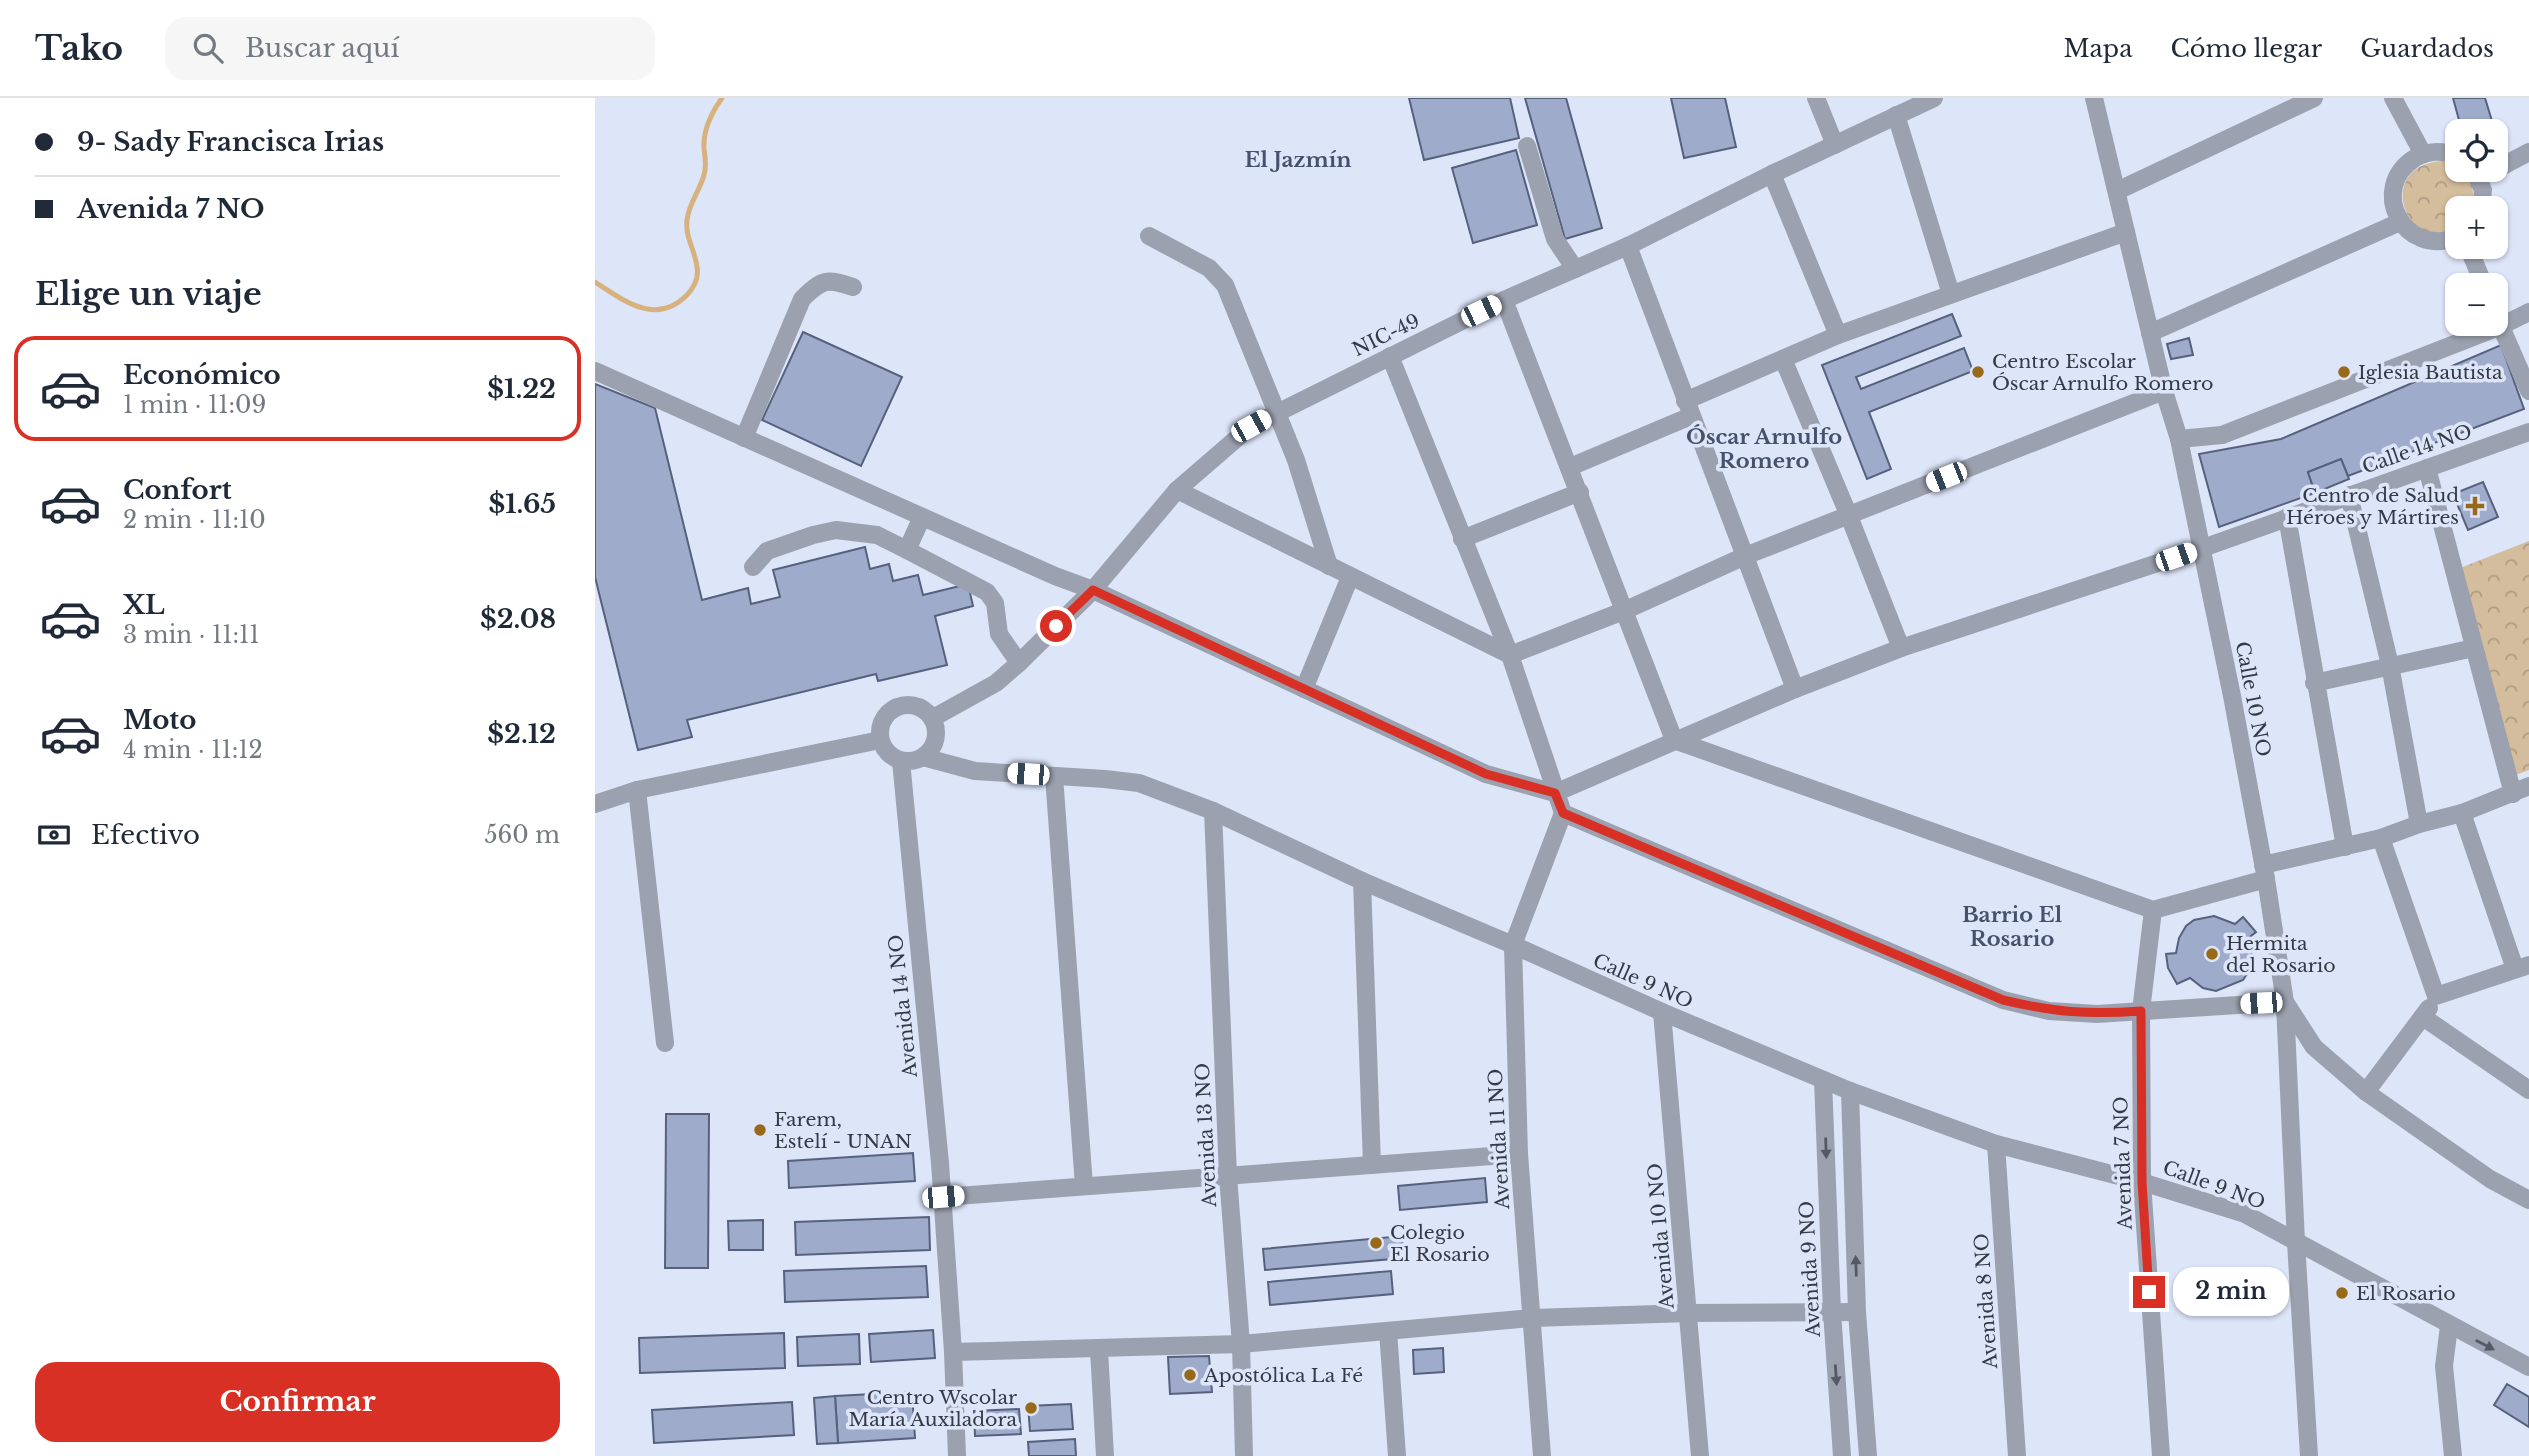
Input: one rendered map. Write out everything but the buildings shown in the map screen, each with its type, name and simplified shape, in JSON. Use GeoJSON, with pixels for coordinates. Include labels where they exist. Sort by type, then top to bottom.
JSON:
{"type":"FeatureCollection","features":[{"type":"Feature","properties":{"kind":"street"},"geometry":{"type":"LineString","coordinates":[[1816,98],[1835,145]]}},
{"type":"Feature","properties":{"kind":"street","name":"NIC-49"},"geometry":{"type":"LineString","coordinates":[[933,718],[996,683],[1019,663],[1093,590],[1177,490],[1251,426],[1504,300],[1627,246],[1772,173],[1934,98]]}},
{"type":"Feature","properties":{"kind":"street","name":"Calle 10 NO"},"geometry":{"type":"LineString","coordinates":[[2094,98],[2164,391],[2179,439],[2232,696],[2265,872],[2285,1002],[2314,1047],[2366,1092],[2490,1179],[2529,1200]]}},
{"type":"Feature","properties":{"kind":"street"},"geometry":{"type":"LineString","coordinates":[[2117,191],[2314,98]]}},
{"type":"Feature","properties":{"kind":"street"},"geometry":{"type":"LineString","coordinates":[[2393,98],[2423,154]]}},
{"type":"Feature","properties":{"kind":"street"},"geometry":{"type":"LineString","coordinates":[[1896,115],[1951,294]]}},
{"type":"Feature","properties":{"kind":"street"},"geometry":{"type":"LineString","coordinates":[[1527,146],[1555,239],[1575,269]]}},
{"type":"Feature","properties":{"kind":"street"},"geometry":{"type":"LineString","coordinates":[[2445,153],[2436,151],[2423,154],[2405,164],[2394,182],[2392,202],[2400,222],[2412,234],[2428,241],[2445,241]]}},
{"type":"Feature","properties":{"kind":"street"},"geometry":{"type":"LineString","coordinates":[[2508,162],[2529,152]]}},
{"type":"Feature","properties":{"kind":"street"},"geometry":{"type":"LineString","coordinates":[[1772,173],[1838,335]]}},
{"type":"Feature","properties":{"kind":"street"},"geometry":{"type":"LineString","coordinates":[[2150,333],[2400,222]]}},
{"type":"Feature","properties":{"kind":"street"},"geometry":{"type":"LineString","coordinates":[[1570,467],[1783,359],[1838,335],[2126,232]]}},
{"type":"Feature","properties":{"kind":"street"},"geometry":{"type":"LineString","coordinates":[[1149,236],[1209,268],[1224,285],[1296,460],[1329,566]]}},
{"type":"Feature","properties":{"kind":"street"},"geometry":{"type":"LineString","coordinates":[[1627,246],[1795,689]]}},
{"type":"Feature","properties":{"kind":"street"},"geometry":{"type":"LineString","coordinates":[[744,438],[802,299],[825,281],[853,287]]}},
{"type":"Feature","properties":{"kind":"street"},"geometry":{"type":"LineString","coordinates":[[1504,300],[1674,740],[2153,910],[2265,872],[2462,813],[2521,790],[2474,648],[2427,468]]}},
{"type":"Feature","properties":{"kind":"street"},"geometry":{"type":"LineString","coordinates":[[2508,317],[2529,312]]}},
{"type":"Feature","properties":{"kind":"street"},"geometry":{"type":"LineString","coordinates":[[2179,439],[2223,435],[2458,336]]}},
{"type":"Feature","properties":{"kind":"street"},"geometry":{"type":"LineString","coordinates":[[2505,336],[2529,391]]}},
{"type":"Feature","properties":{"kind":"street"},"geometry":{"type":"LineString","coordinates":[[1390,356],[1510,655],[1563,813],[1513,945]]}},
{"type":"Feature","properties":{"kind":"street"},"geometry":{"type":"LineString","coordinates":[[1783,359],[1901,649]]}},
{"type":"Feature","properties":{"kind":"street"},"geometry":{"type":"LineString","coordinates":[[595,371],[1055,576],[1093,590],[1486,774],[1555,793]]}},
{"type":"Feature","properties":{"kind":"street"},"geometry":{"type":"LineString","coordinates":[[1177,490],[1510,655],[1626,610],[1745,555],[2164,391]]}},
{"type":"Feature","properties":{"kind":"street","name":"Calle 14 NO"},"geometry":{"type":"LineString","coordinates":[[1555,793],[1795,689],[1901,649],[2200,549],[2529,432]]}},
{"type":"Feature","properties":{"kind":"street"},"geometry":{"type":"LineString","coordinates":[[1462,540],[1580,492]]}},
{"type":"Feature","properties":{"kind":"street"},"geometry":{"type":"LineString","coordinates":[[2349,495],[2390,665],[2419,824]]}},
{"type":"Feature","properties":{"kind":"street"},"geometry":{"type":"LineString","coordinates":[[907,550],[922,517]]}},
{"type":"Feature","properties":{"kind":"street"},"geometry":{"type":"LineString","coordinates":[[2287,517],[2345,848]]}},
{"type":"Feature","properties":{"kind":"street"},"geometry":{"type":"LineString","coordinates":[[753,567],[767,551],[813,534],[836,530],[877,535],[988,592],[995,603],[999,634],[1019,663]]}},
{"type":"Feature","properties":{"kind":"street"},"geometry":{"type":"LineString","coordinates":[[1304,689],[1350,577]]}},
{"type":"Feature","properties":{"kind":"street"},"geometry":{"type":"LineString","coordinates":[[2314,682],[2474,648]]}},
{"type":"Feature","properties":{"kind":"street"},"geometry":{"type":"LineString","coordinates":[[910,705],[927,711],[933,718],[936,740],[929,753],[912,762],[901,761],[888,753],[880,740],[881,723],[893,709],[910,705]]}},
{"type":"Feature","properties":{"kind":"street"},"geometry":{"type":"LineString","coordinates":[[595,804],[637,790],[880,740]]}},
{"type":"Feature","properties":{"kind":"street","name":"Calle 9 NO"},"geometry":{"type":"LineString","coordinates":[[923,757],[975,771],[1139,783],[1213,811],[1362,881],[1661,1012],[1850,1091],[1996,1144],[2142,1182],[2245,1214],[2529,1367]]}},
{"type":"Feature","properties":{"kind":"street","name":"Avenida 14 NO"},"geometry":{"type":"LineString","coordinates":[[901,761],[943,1197],[957,1456]]}},
{"type":"Feature","properties":{"kind":"street"},"geometry":{"type":"LineString","coordinates":[[1054,776],[1084,1186]]}},
{"type":"Feature","properties":{"kind":"street"},"geometry":{"type":"LineString","coordinates":[[637,790],[665,1043]]}},
{"type":"Feature","properties":{"kind":"street","name":"Avenida 13 NO"},"geometry":{"type":"LineString","coordinates":[[1213,811],[1228,1176],[1241,1344],[1244,1456]]}},
{"type":"Feature","properties":{"kind":"street"},"geometry":{"type":"LineString","coordinates":[[1563,813],[2003,1000],[2049,1011],[2097,1014],[2285,1002],[2309,1456]]}},
{"type":"Feature","properties":{"kind":"street"},"geometry":{"type":"LineString","coordinates":[[2366,1092],[2436,996],[2522,967],[2462,813]]}},
{"type":"Feature","properties":{"kind":"street"},"geometry":{"type":"LineString","coordinates":[[2381,838],[2436,996]]}},
{"type":"Feature","properties":{"kind":"street"},"geometry":{"type":"LineString","coordinates":[[1362,881],[1373,1165]]}},
{"type":"Feature","properties":{"kind":"street","name":"Avenida 7 NO"},"geometry":{"type":"LineString","coordinates":[[2153,910],[2141,1011],[2142,1182],[2161,1456]]}},
{"type":"Feature","properties":{"kind":"street","name":"Avenida 11 NO"},"geometry":{"type":"LineString","coordinates":[[1513,945],[1519,1154],[1542,1456]]}},
{"type":"Feature","properties":{"kind":"street","name":"Avenida 10 NO"},"geometry":{"type":"LineString","coordinates":[[1661,1012],[1700,1456]]}},
{"type":"Feature","properties":{"kind":"street"},"geometry":{"type":"LineString","coordinates":[[2423,1017],[2529,1090]]}},
{"type":"Feature","properties":{"kind":"street","name":"Avenida 9 NO"},"geometry":{"type":"LineString","coordinates":[[1823,1080],[1832,1312],[1842,1456]]}},
{"type":"Feature","properties":{"kind":"street"},"geometry":{"type":"LineString","coordinates":[[1850,1091],[1857,1312],[1868,1456]]}},
{"type":"Feature","properties":{"kind":"street","name":"Avenida 8 NO"},"geometry":{"type":"LineString","coordinates":[[1996,1144],[2017,1456]]}},
{"type":"Feature","properties":{"kind":"street"},"geometry":{"type":"LineString","coordinates":[[943,1197],[1519,1154]]}},
{"type":"Feature","properties":{"kind":"street"},"geometry":{"type":"LineString","coordinates":[[953,1352],[1241,1344],[1532,1318],[1689,1313],[1857,1312]]}},
{"type":"Feature","properties":{"kind":"street"},"geometry":{"type":"LineString","coordinates":[[2449,1326],[2444,1366],[2453,1456]]}},
{"type":"Feature","properties":{"kind":"street"},"geometry":{"type":"LineString","coordinates":[[1388,1331],[1397,1456]]}},
{"type":"Feature","properties":{"kind":"street"},"geometry":{"type":"LineString","coordinates":[[1099,1350],[1105,1456]]}},
{"type":"Feature","properties":{"kind":"green space"},"geometry":{"type":"Polygon","coordinates":[[[2445,162],[2445,182],[2471,182],[2472,185],[2473,196],[2445,196],[2445,232],[2439,234],[2424,231],[2412,221],[2404,208],[2403,192],[2408,178],[2420,167],[2445,162]]]}},
{"type":"Feature","properties":{"kind":"green space"},"geometry":{"type":"Polygon","coordinates":[[[2529,541],[2529,770],[2513,776],[2455,570],[2529,541]]]}},
{"type":"Feature","properties":{"kind":"waterway"},"geometry":{"type":"LineString","coordinates":[[595,282],[628,302],[651,310],[674,305],[691,290],[697,279],[697,271],[687,232],[687,220],[705,171],[704,142],[707,128],[722,98]]}},
{"type":"Feature","properties":{"kind":"place","name":"Centro Escolar Óscar Arnulfo Romero"},"geometry":{"type":"Point","coordinates":[1978,372]}},
{"type":"Feature","properties":{"kind":"place","name":"Iglesia Bautista"},"geometry":{"type":"Point","coordinates":[2344,372]}},
{"type":"Feature","properties":{"kind":"place","name":"Centro de Salud Héroes y Mártires"},"geometry":{"type":"Point","coordinates":[2475,506]}},
{"type":"Feature","properties":{"kind":"place","name":"Hermita del Rosario"},"geometry":{"type":"Point","coordinates":[2212,954]}},
{"type":"Feature","properties":{"kind":"place","name":"Farem, Estelí - UNAN"},"geometry":{"type":"Point","coordinates":[760,1130]}},
{"type":"Feature","properties":{"kind":"place","name":"Colegio El Rosario"},"geometry":{"type":"Point","coordinates":[1376,1243]}},
{"type":"Feature","properties":{"kind":"place","name":"El Rosario"},"geometry":{"type":"Point","coordinates":[2342,1293]}},
{"type":"Feature","properties":{"kind":"place","name":"Apostólica La Fé"},"geometry":{"type":"Point","coordinates":[1190,1375]}},
{"type":"Feature","properties":{"kind":"place","name":"Centro Wscolar María Auxiladora"},"geometry":{"type":"Point","coordinates":[1031,1408]}},
{"type":"Feature","properties":{"kind":"district","name":"El Jazmín"},"geometry":{"type":"Point","coordinates":[1298,160]}},
{"type":"Feature","properties":{"kind":"district","name":"Óscar Arnulfo Romero"},"geometry":{"type":"Point","coordinates":[1764,449]}},
{"type":"Feature","properties":{"kind":"district","name":"Barrio El Rosario"},"geometry":{"type":"Point","coordinates":[2012,927]}},
{"type":"Feature","properties":{"kind":"route"},"geometry":{"type":"LineString","coordinates":[[1056,626],[1093,590],[1486,774],[1555,793],[1563,813],[2003,1000],[2049,1011],[2097,1014],[2141,1011],[2142,1182],[2149,1292]]}}]}
